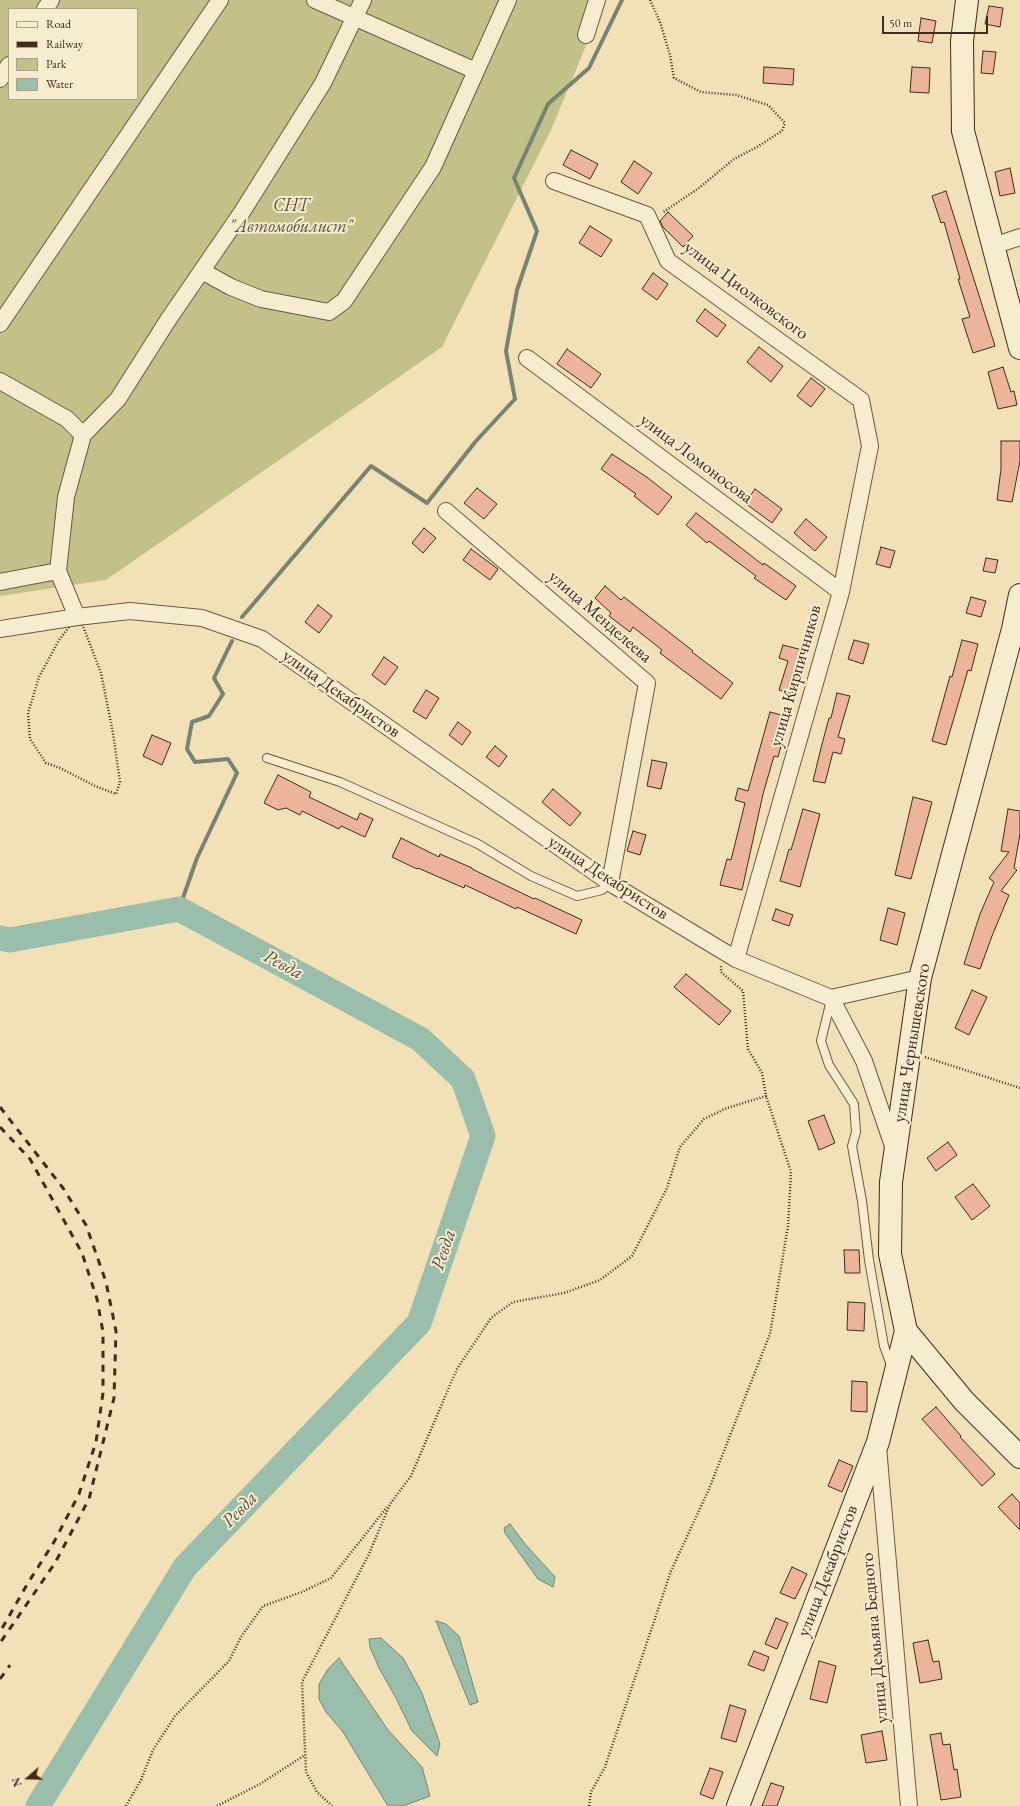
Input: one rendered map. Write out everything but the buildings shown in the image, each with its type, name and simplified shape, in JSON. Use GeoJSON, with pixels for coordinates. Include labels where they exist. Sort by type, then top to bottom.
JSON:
{"type":"FeatureCollection","features":[{"type":"Feature","properties":{"kind":"main road"},"geometry":{"type":"LineString","coordinates":[[967,0],[962,41],[963,131],[1020,348]]}},
{"type":"Feature","properties":{"kind":"main road","name":"улица Чернышевского"},"geometry":{"type":"LineString","coordinates":[[1020,595],[1013,629],[920,978],[891,1182],[890,1254],[906,1331],[964,1401],[1020,1458]]}},
{"type":"Feature","properties":{"kind":"main road","name":"улица Декабристов"},"geometry":{"type":"LineString","coordinates":[[738,1806],[878,1442],[906,1331]]}},
{"type":"Feature","properties":{"kind":"street"},"geometry":{"type":"LineString","coordinates":[[0,324],[220,0]]}},
{"type":"Feature","properties":{"kind":"street"},"geometry":{"type":"LineString","coordinates":[[315,0],[476,71]]}},
{"type":"Feature","properties":{"kind":"street"},"geometry":{"type":"LineString","coordinates":[[78,617],[58,571],[66,497],[83,435],[118,399],[168,320],[242,212],[324,83],[362,0]]}},
{"type":"Feature","properties":{"kind":"street"},"geometry":{"type":"LineString","coordinates":[[202,271],[231,287],[261,299],[329,312],[344,301],[433,167],[508,0]]}},
{"type":"Feature","properties":{"kind":"street"},"geometry":{"type":"LineString","coordinates":[[586,35],[593,18],[597,0]]}},
{"type":"Feature","properties":{"kind":"street"},"geometry":{"type":"LineString","coordinates":[[0,79],[8,67]]}},
{"type":"Feature","properties":{"kind":"street"},"geometry":{"type":"LineString","coordinates":[[554,181],[647,215],[650,221]]}},
{"type":"Feature","properties":{"kind":"street","name":"улица Циолковского"},"geometry":{"type":"LineString","coordinates":[[650,221],[668,261],[861,400]]}},
{"type":"Feature","properties":{"kind":"street"},"geometry":{"type":"LineString","coordinates":[[993,246],[1020,237]]}},
{"type":"Feature","properties":{"kind":"street","name":"улица Ломоносова"},"geometry":{"type":"LineString","coordinates":[[527,358],[840,592]]}},
{"type":"Feature","properties":{"kind":"street"},"geometry":{"type":"LineString","coordinates":[[0,381],[67,419],[83,435]]}},
{"type":"Feature","properties":{"kind":"street","name":"улица Кирпичников"},"geometry":{"type":"LineString","coordinates":[[729,955],[840,592],[870,446],[861,400]]}},
{"type":"Feature","properties":{"kind":"street","name":"улица Менделеева"},"geometry":{"type":"LineString","coordinates":[[446,511],[648,683],[610,883]]}},
{"type":"Feature","properties":{"kind":"street"},"geometry":{"type":"LineString","coordinates":[[0,582],[58,571]]}},
{"type":"Feature","properties":{"kind":"street","name":"улица Декабристов"},"geometry":{"type":"LineString","coordinates":[[0,629],[130,611],[202,618],[262,639],[610,883],[729,955],[832,998]]}},
{"type":"Feature","properties":{"kind":"street"},"geometry":{"type":"LineString","coordinates":[[895,1151],[864,1061],[832,998],[920,978]]}},
{"type":"Feature","properties":{"kind":"street","name":"улица Демьяна Бедного"},"geometry":{"type":"LineString","coordinates":[[878,1442],[909,1806]]}},
{"type":"Feature","properties":{"kind":"lane"},"geometry":{"type":"LineString","coordinates":[[267,758],[347,785],[478,844],[531,876],[577,896],[602,890],[610,883]]}},
{"type":"Feature","properties":{"kind":"lane"},"geometry":{"type":"LineString","coordinates":[[832,998],[821,1041],[829,1065],[854,1104],[856,1132],[852,1146],[862,1201],[869,1260],[884,1346],[895,1376]]}},
{"type":"Feature","properties":{"kind":"path"},"geometry":{"type":"LineString","coordinates":[[650,0],[660,22],[670,55],[674,78],[701,92],[736,95],[768,105],[785,123],[782,131],[757,147],[734,159],[699,188],[650,221]]}},
{"type":"Feature","properties":{"kind":"path"},"geometry":{"type":"LineString","coordinates":[[78,617],[83,626],[101,673],[113,733],[120,782],[116,794],[46,763],[30,739],[28,713],[39,676],[59,640],[78,617]]}},
{"type":"Feature","properties":{"kind":"path"},"geometry":{"type":"LineString","coordinates":[[589,1806],[591,1792],[605,1767],[671,1571],[709,1489],[770,1334],[788,1226],[791,1172],[766,1096],[762,1073],[748,1049],[743,991],[721,972],[729,955]]}},
{"type":"Feature","properties":{"kind":"path"},"geometry":{"type":"LineString","coordinates":[[909,1053],[1020,1088]]}},
{"type":"Feature","properties":{"kind":"path"},"geometry":{"type":"LineString","coordinates":[[126,1806],[141,1780],[153,1750],[175,1716],[229,1661],[241,1637],[263,1606],[302,1592],[331,1578],[411,1476],[457,1369],[491,1318],[514,1302],[564,1294],[600,1280],[632,1256],[667,1188],[680,1147],[694,1130],[704,1119],[727,1108],[766,1096]]}},
{"type":"Feature","properties":{"kind":"path"},"geometry":{"type":"LineString","coordinates":[[332,1806],[317,1792],[306,1772],[302,1682],[369,1554],[390,1504]]}},
{"type":"Feature","properties":{"kind":"path"},"geometry":{"type":"LineString","coordinates":[[217,1806],[260,1784],[305,1755]]}},
{"type":"Feature","properties":{"kind":"green space","name":"СНТ \"Автомобилист\""},"geometry":{"type":"Polygon","coordinates":[[[0,0],[605,0],[551,130],[442,347],[106,580],[0,596],[0,0]]]}},
{"type":"Feature","properties":{"kind":"water"},"geometry":{"type":"Polygon","coordinates":[[[510,1524],[525,1544],[555,1577],[553,1587],[538,1579],[505,1533],[504,1528],[510,1524]]]}},
{"type":"Feature","properties":{"kind":"water"},"geometry":{"type":"Polygon","coordinates":[[[436,1621],[446,1624],[459,1636],[478,1702],[470,1705],[436,1621]]]}},
{"type":"Feature","properties":{"kind":"water"},"geometry":{"type":"Polygon","coordinates":[[[381,1638],[403,1658],[422,1693],[440,1744],[437,1756],[412,1731],[379,1668],[370,1647],[369,1639],[381,1638]]]}},
{"type":"Feature","properties":{"kind":"water"},"geometry":{"type":"Polygon","coordinates":[[[339,1658],[388,1730],[422,1767],[430,1796],[403,1806],[388,1806],[343,1732],[326,1712],[319,1699],[319,1684],[328,1669],[339,1658]]]}},
{"type":"Feature","properties":{"kind":"waterway"},"geometry":{"type":"LineString","coordinates":[[242,617],[371,466],[427,503],[476,441],[515,399],[506,351],[517,290],[537,231],[514,178],[548,104],[589,68],[622,0]]}},
{"type":"Feature","properties":{"kind":"waterway"},"geometry":{"type":"LineString","coordinates":[[179,909],[197,858],[237,773],[228,759],[195,762],[187,749],[192,722],[209,716],[223,694],[214,678],[232,641]]}},
{"type":"Feature","properties":{"kind":"waterway","name":"Ревда"},"geometry":{"type":"LineString","coordinates":[[0,938],[10,940],[179,909],[420,1039],[463,1079],[483,1136],[419,1323],[185,1567],[38,1806]]}},
{"type":"Feature","properties":{"kind":"railway"},"geometry":{"type":"LineString","coordinates":[[0,1107],[63,1188],[86,1225],[106,1282],[116,1331],[114,1398],[89,1499],[55,1563],[0,1643]]}},
{"type":"Feature","properties":{"kind":"railway"},"geometry":{"type":"LineString","coordinates":[[0,1127],[30,1159],[82,1253],[97,1299],[103,1332],[103,1393],[96,1442],[79,1494],[54,1542],[28,1583],[0,1632]]}},
{"type":"Feature","properties":{"kind":"railway"},"geometry":{"type":"LineString","coordinates":[[0,1679],[10,1665]]}}]}
